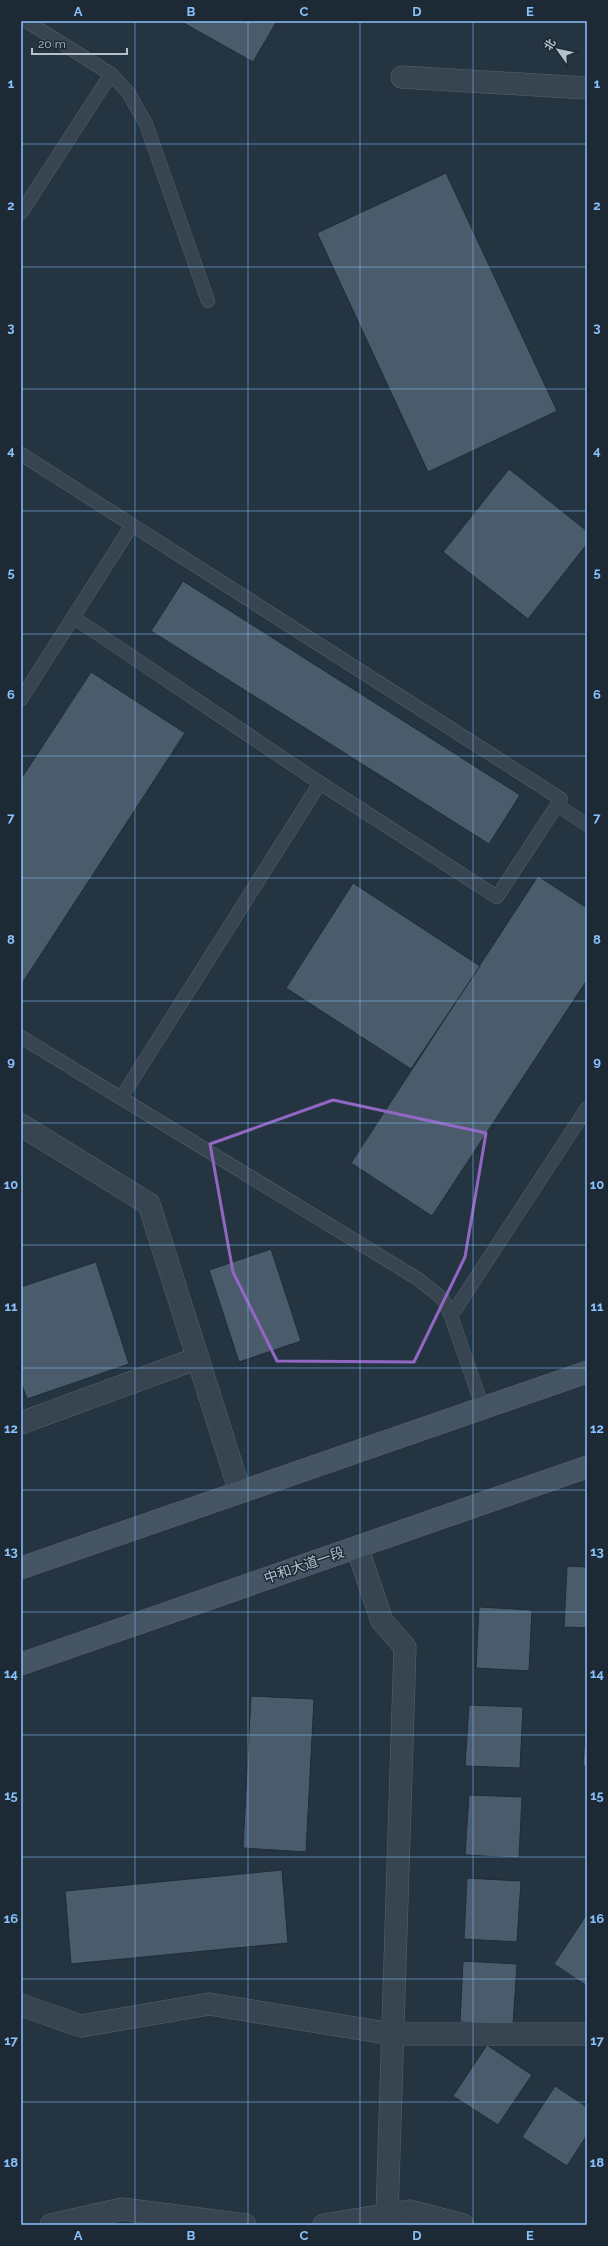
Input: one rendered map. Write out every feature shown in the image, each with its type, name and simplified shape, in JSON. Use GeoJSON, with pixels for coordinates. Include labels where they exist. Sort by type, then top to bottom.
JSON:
{"type":"FeatureCollection","features":[{"type":"Feature","properties":{"kind":"main road"},"geometry":{"type":"LineString","coordinates":[[21,1568],[587,1372]]}},
{"type":"Feature","properties":{"kind":"main road","name":"中和大道一段"},"geometry":{"type":"LineString","coordinates":[[21,1664],[587,1467]]}},
{"type":"Feature","properties":{"kind":"street"},"geometry":{"type":"LineString","coordinates":[[402,77],[587,88]]}},
{"type":"Feature","properties":{"kind":"street"},"geometry":{"type":"LineString","coordinates":[[21,1125],[150,1204],[240,1492]]}},
{"type":"Feature","properties":{"kind":"street"},"geometry":{"type":"LineString","coordinates":[[21,1423],[198,1358]]}},
{"type":"Feature","properties":{"kind":"street"},"geometry":{"type":"LineString","coordinates":[[357,1547],[382,1621],[405,1647],[387,2215]]}},
{"type":"Feature","properties":{"kind":"street"},"geometry":{"type":"LineString","coordinates":[[21,2005],[81,2026],[209,2004],[392,2034],[587,2034]]}},
{"type":"Feature","properties":{"kind":"street"},"geometry":{"type":"LineString","coordinates":[[51,2225],[122,2209],[245,2225]]}},
{"type":"Feature","properties":{"kind":"street"},"geometry":{"type":"LineString","coordinates":[[324,2225],[409,2211],[463,2225]]}},
{"type":"Feature","properties":{"kind":"lane"},"geometry":{"type":"LineString","coordinates":[[26,21],[111,74],[128,92],[146,124],[208,301]]}},
{"type":"Feature","properties":{"kind":"lane"},"geometry":{"type":"LineString","coordinates":[[21,213],[111,74]]}},
{"type":"Feature","properties":{"kind":"lane"},"geometry":{"type":"LineString","coordinates":[[21,454],[561,799],[497,897],[320,783],[73,617]]}},
{"type":"Feature","properties":{"kind":"lane"},"geometry":{"type":"LineString","coordinates":[[21,699],[132,525]]}},
{"type":"Feature","properties":{"kind":"lane"},"geometry":{"type":"LineString","coordinates":[[121,1098],[320,783]]}},
{"type":"Feature","properties":{"kind":"lane"},"geometry":{"type":"LineString","coordinates":[[557,805],[587,825]]}},
{"type":"Feature","properties":{"kind":"lane"},"geometry":{"type":"LineString","coordinates":[[21,1037],[418,1279],[442,1300],[451,1316],[483,1408]]}},
{"type":"Feature","properties":{"kind":"lane"},"geometry":{"type":"LineString","coordinates":[[451,1316],[587,1108]]}},
{"type":"Feature","properties":{"kind":"highlighted area"},"geometry":{"type":"Polygon","coordinates":[[[333,1100],[486,1133],[465,1257],[414,1362],[277,1361],[233,1272],[210,1144],[333,1100]]]}},
{"type":"Feature","properties":{"kind":"building"},"geometry":{"type":"Polygon","coordinates":[[[180,21],[277,21],[253,62],[180,21]]]}},
{"type":"Feature","properties":{"kind":"building"},"geometry":{"type":"Polygon","coordinates":[[[446,173],[557,411],[428,472],[317,233],[446,173]]]}},
{"type":"Feature","properties":{"kind":"building"},"geometry":{"type":"Polygon","coordinates":[[[509,469],[587,531],[587,544],[528,619],[443,552],[509,469]]]}},
{"type":"Feature","properties":{"kind":"building"},"geometry":{"type":"Polygon","coordinates":[[[183,581],[520,795],[489,844],[151,631],[183,581]]]}},
{"type":"Feature","properties":{"kind":"building"},"geometry":{"type":"Polygon","coordinates":[[[91,672],[185,733],[21,985],[21,779],[91,672]]]}},
{"type":"Feature","properties":{"kind":"building"},"geometry":{"type":"Polygon","coordinates":[[[538,876],[587,908],[587,980],[432,1216],[351,1163],[538,876]]]}},
{"type":"Feature","properties":{"kind":"building"},"geometry":{"type":"Polygon","coordinates":[[[353,883],[480,966],[411,1069],[286,988],[353,883]]]}},
{"type":"Feature","properties":{"kind":"building"},"geometry":{"type":"Polygon","coordinates":[[[271,1249],[301,1341],[239,1362],[209,1270],[271,1249]]]}},
{"type":"Feature","properties":{"kind":"building"},"geometry":{"type":"Polygon","coordinates":[[[96,1262],[129,1364],[27,1399],[21,1382],[21,1287],[96,1262]]]}},
{"type":"Feature","properties":{"kind":"building"},"geometry":{"type":"Polygon","coordinates":[[[567,1566],[587,1567],[587,1628],[564,1627],[567,1566]]]}},
{"type":"Feature","properties":{"kind":"building"},"geometry":{"type":"Polygon","coordinates":[[[479,1607],[532,1610],[529,1671],[476,1668],[479,1607]]]}},
{"type":"Feature","properties":{"kind":"building"},"geometry":{"type":"Polygon","coordinates":[[[251,1696],[314,1699],[306,1852],[243,1848],[251,1696]]]}},
{"type":"Feature","properties":{"kind":"building"},"geometry":{"type":"Polygon","coordinates":[[[469,1705],[523,1707],[520,1768],[465,1766],[469,1705]]]}},
{"type":"Feature","properties":{"kind":"building"},"geometry":{"type":"Polygon","coordinates":[[[587,1705],[587,1766],[583,1766],[587,1705]]]}},
{"type":"Feature","properties":{"kind":"building"},"geometry":{"type":"Polygon","coordinates":[[[469,1795],[522,1797],[519,1858],[465,1855],[469,1795]]]}},
{"type":"Feature","properties":{"kind":"building"},"geometry":{"type":"Polygon","coordinates":[[[282,1870],[288,1943],[71,1964],[65,1891],[282,1870]]]}},
{"type":"Feature","properties":{"kind":"building"},"geometry":{"type":"Polygon","coordinates":[[[467,1878],[521,1881],[517,1942],[464,1939],[467,1878]]]}},
{"type":"Feature","properties":{"kind":"building"},"geometry":{"type":"Polygon","coordinates":[[[587,1914],[587,1986],[554,1964],[587,1914]]]}},
{"type":"Feature","properties":{"kind":"building"},"geometry":{"type":"Polygon","coordinates":[[[463,1961],[517,1964],[513,2025],[460,2022],[463,1961]]]}},
{"type":"Feature","properties":{"kind":"building"},"geometry":{"type":"Polygon","coordinates":[[[487,2045],[532,2075],[498,2125],[453,2096],[487,2045]]]}},
{"type":"Feature","properties":{"kind":"building"},"geometry":{"type":"Polygon","coordinates":[[[555,2086],[587,2107],[587,2135],[567,2166],[522,2137],[555,2086]]]}}]}
